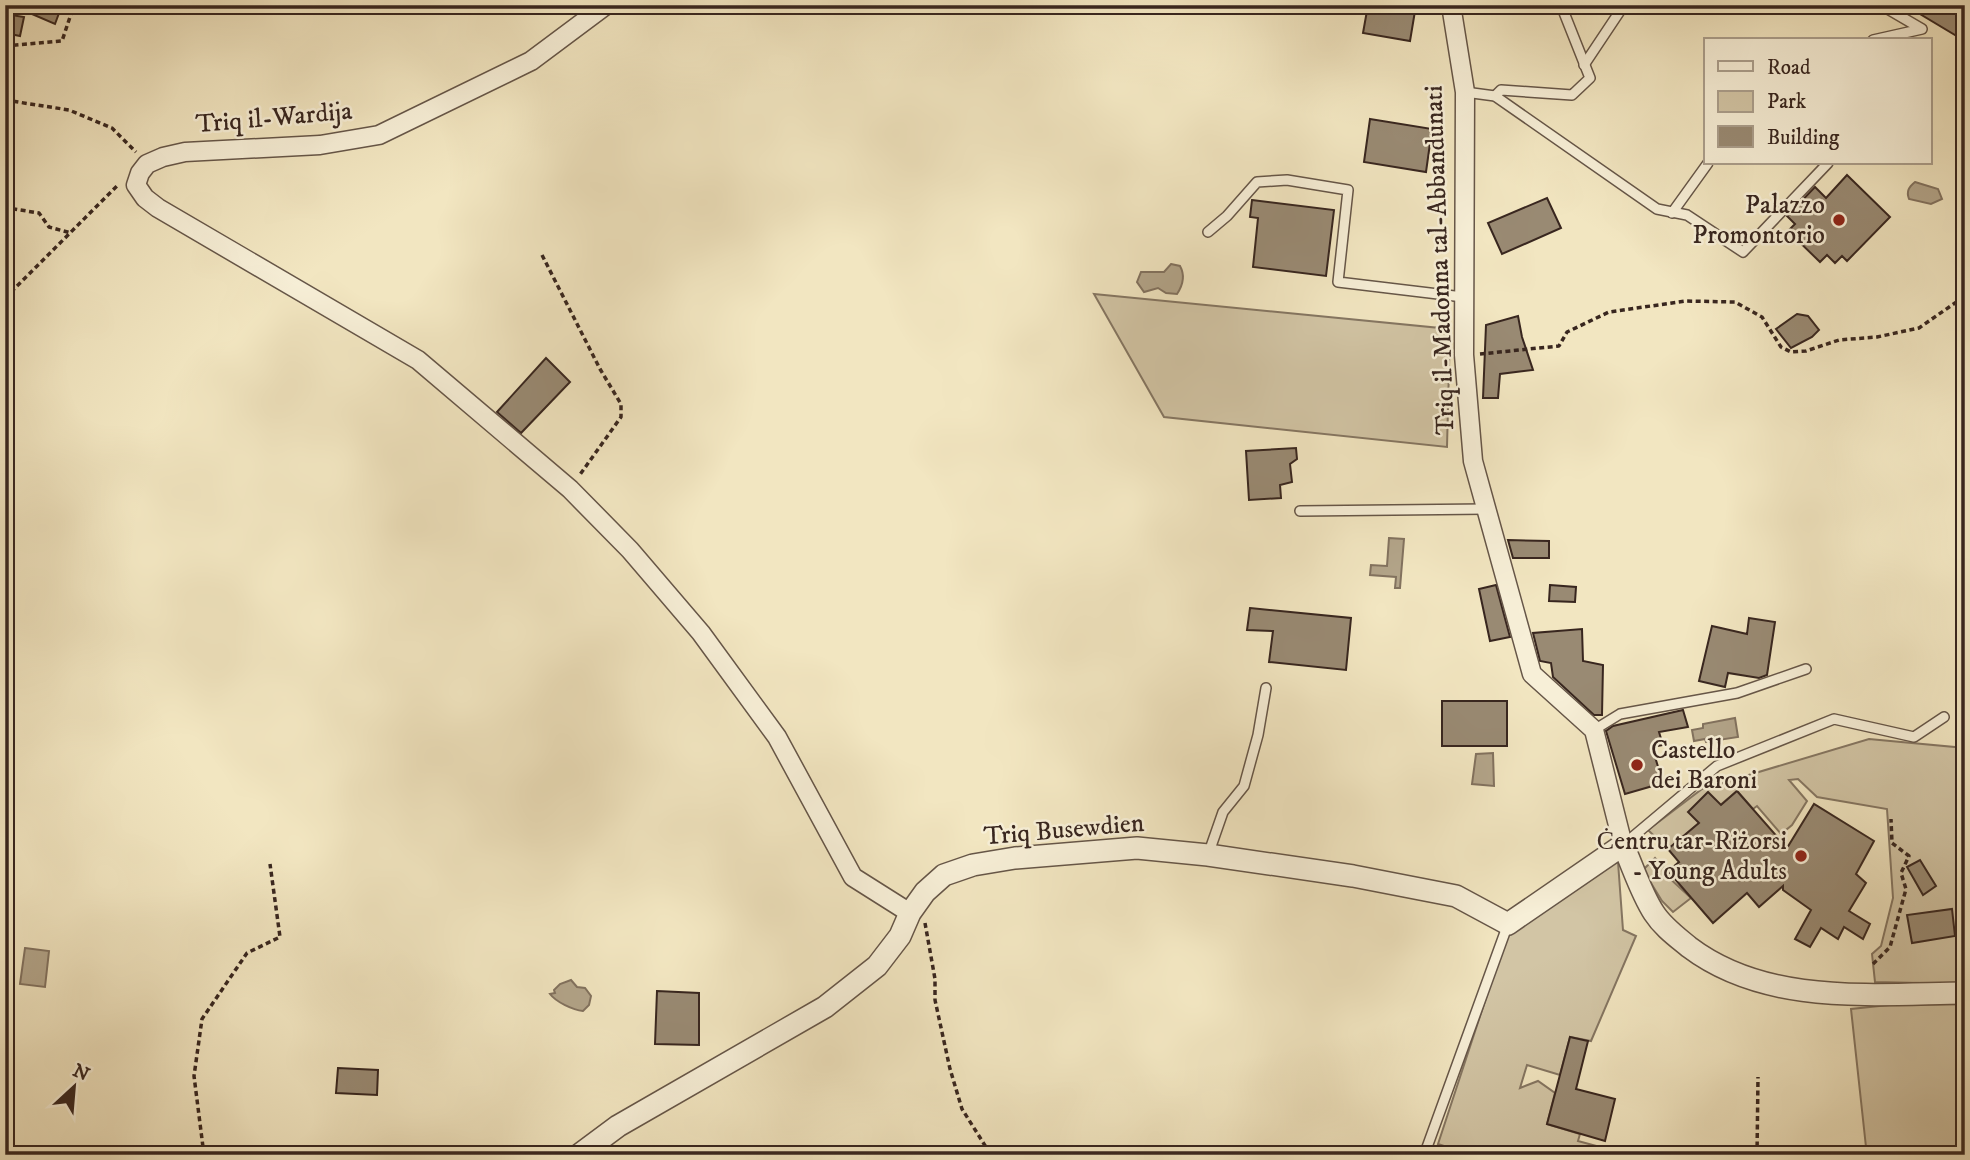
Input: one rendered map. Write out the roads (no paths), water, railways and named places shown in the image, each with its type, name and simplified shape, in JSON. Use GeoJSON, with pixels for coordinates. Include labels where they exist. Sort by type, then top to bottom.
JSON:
{"type":"FeatureCollection","features":[{"type":"Feature","properties":{"kind":"street","name":"Triq il-Wardija"},"geometry":{"type":"LineString","coordinates":[[606,5],[531,61],[379,135],[320,145],[185,152],[148,164],[140,173],[136,185],[145,198],[158,208],[418,360],[570,489],[630,550],[709,644],[777,737],[853,877],[910,913]]}},
{"type":"Feature","properties":{"kind":"street","name":"Triq il-Madonna tal-Abbandunati"},"geometry":{"type":"LineString","coordinates":[[1451,5],[1465,92],[1464,355],[1472,461],[1532,674],[1594,730]]}},
{"type":"Feature","properties":{"kind":"street"},"geometry":{"type":"LineString","coordinates":[[1594,730],[1623,845],[1654,913],[1664,926],[1704,958],[1727,969],[1783,987],[1844,995],[1965,993]]}},
{"type":"Feature","properties":{"kind":"street"},"geometry":{"type":"LineString","coordinates":[[1508,924],[1623,845]]}},
{"type":"Feature","properties":{"kind":"street","name":"Triq Busewdien"},"geometry":{"type":"LineString","coordinates":[[579,1155],[618,1126],[825,1007],[877,966],[900,936],[910,913],[925,892],[944,875],[973,865],[1015,858],[1137,848],[1208,855],[1457,893],[1508,924]]}},
{"type":"Feature","properties":{"kind":"lane"},"geometry":{"type":"LineString","coordinates":[[1495,96],[1501,90],[1573,95],[1590,78],[1561,5]]}},
{"type":"Feature","properties":{"kind":"lane"},"geometry":{"type":"LineString","coordinates":[[1584,65],[1624,5]]}},
{"type":"Feature","properties":{"kind":"lane"},"geometry":{"type":"LineString","coordinates":[[1881,5],[1922,29],[1882,38]]}},
{"type":"Feature","properties":{"kind":"lane"},"geometry":{"type":"LineString","coordinates":[[1465,92],[1495,96],[1657,209],[1686,215],[1743,252],[1827,164]]}},
{"type":"Feature","properties":{"kind":"lane"},"geometry":{"type":"LineString","coordinates":[[1672,213],[1707,164]]}},
{"type":"Feature","properties":{"kind":"lane"},"geometry":{"type":"LineString","coordinates":[[1208,232],[1227,216],[1257,182],[1287,180],[1348,190],[1338,282],[1463,297]]}},
{"type":"Feature","properties":{"kind":"lane"},"geometry":{"type":"LineString","coordinates":[[1300,511],[1486,509]]}},
{"type":"Feature","properties":{"kind":"lane"},"geometry":{"type":"LineString","coordinates":[[1594,730],[1620,714],[1737,693],[1805,669]]}},
{"type":"Feature","properties":{"kind":"lane"},"geometry":{"type":"LineString","coordinates":[[1208,855],[1223,812],[1244,786],[1258,736],[1266,688]]}},
{"type":"Feature","properties":{"kind":"lane"},"geometry":{"type":"LineString","coordinates":[[1623,845],[1717,766],[1834,719],[1914,737],[1944,717]]}},
{"type":"Feature","properties":{"kind":"lane"},"geometry":{"type":"LineString","coordinates":[[1440,1155],[1426,1150],[1508,924]]}},
{"type":"Feature","properties":{"kind":"place","name":"Palazzo Promontorio"},"geometry":{"type":"Point","coordinates":[1839,220]}},
{"type":"Feature","properties":{"kind":"place","name":"Castello dei Baroni"},"geometry":{"type":"Point","coordinates":[1637,765]}},
{"type":"Feature","properties":{"kind":"place","name":"Ċentru tar-Riżorsi - Young Adults"},"geometry":{"type":"Point","coordinates":[1801,856]}}]}
